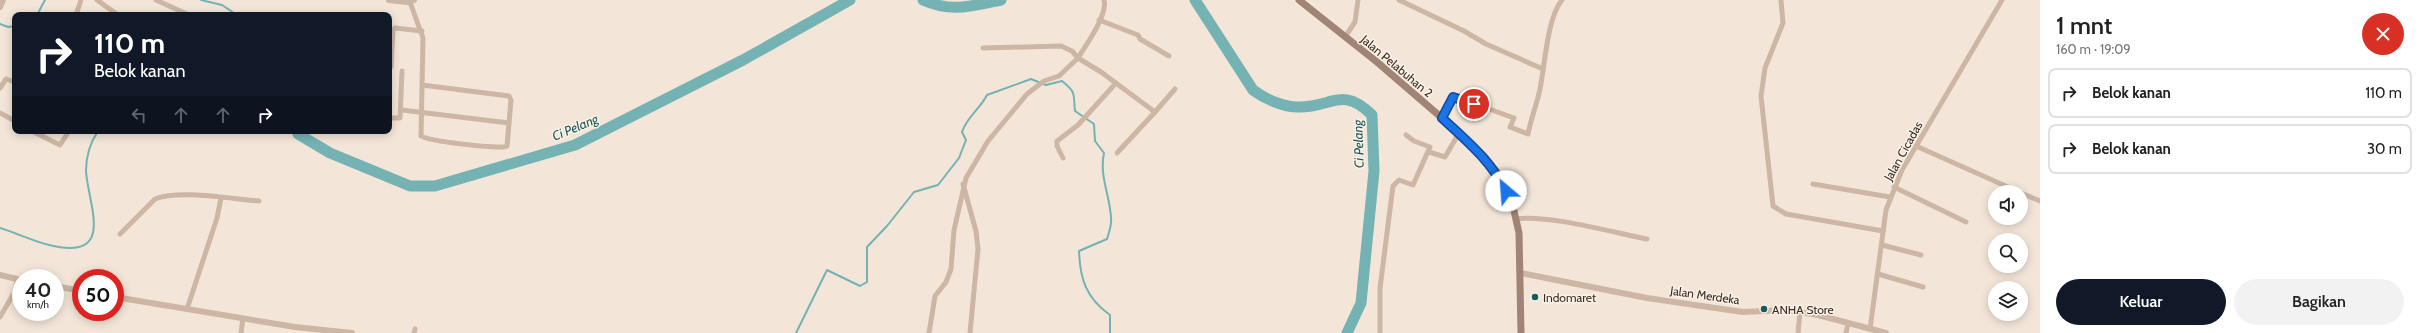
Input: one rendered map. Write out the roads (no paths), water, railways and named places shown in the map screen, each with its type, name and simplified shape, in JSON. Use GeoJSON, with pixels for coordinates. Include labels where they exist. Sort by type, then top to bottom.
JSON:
{"type":"FeatureCollection","features":[{"type":"Feature","properties":{"kind":"main road","name":"Jalan Pelabuhan 2"},"geometry":{"type":"LineString","coordinates":[[1299,0],[1442,118],[1484,156],[1496,172],[1512,202],[1517,219],[1521,274],[1521,333]]}},
{"type":"Feature","properties":{"kind":"street"},"geometry":{"type":"LineString","coordinates":[[0,7],[3,0]]}},
{"type":"Feature","properties":{"kind":"street"},"geometry":{"type":"LineString","coordinates":[[77,12],[81,0]]}},
{"type":"Feature","properties":{"kind":"street"},"geometry":{"type":"LineString","coordinates":[[97,0],[114,12]]}},
{"type":"Feature","properties":{"kind":"street"},"geometry":{"type":"LineString","coordinates":[[156,0],[177,12]]}},
{"type":"Feature","properties":{"kind":"street"},"geometry":{"type":"LineString","coordinates":[[389,0],[412,1],[422,30],[420,134],[424,138],[505,147],[511,100],[509,96],[422,85]]}},
{"type":"Feature","properties":{"kind":"street"},"geometry":{"type":"LineString","coordinates":[[1345,37],[1355,22],[1358,0]]}},
{"type":"Feature","properties":{"kind":"street"},"geometry":{"type":"LineString","coordinates":[[1400,0],[1486,44],[1544,69]]}},
{"type":"Feature","properties":{"kind":"street"},"geometry":{"type":"LineString","coordinates":[[1442,118],[1451,99],[1456,97],[1514,118],[1510,127],[1528,134],[1544,69],[1553,15],[1562,0]]}},
{"type":"Feature","properties":{"kind":"street"},"geometry":{"type":"LineString","coordinates":[[1781,0],[1783,23],[1765,68],[1761,96],[1773,206],[1786,214],[1883,231]]}},
{"type":"Feature","properties":{"kind":"street","name":"Jalan Cicadas"},"geometry":{"type":"LineString","coordinates":[[1870,329],[1883,231],[1890,197],[1894,187],[1916,146],[1970,58],[2002,0]]}},
{"type":"Feature","properties":{"kind":"street"},"geometry":{"type":"LineString","coordinates":[[929,333],[934,296],[946,282],[951,269],[954,230],[963,184],[988,141],[1028,94],[1044,81],[1059,76],[1078,58],[1093,35],[1105,2]]}},
{"type":"Feature","properties":{"kind":"street"},"geometry":{"type":"LineString","coordinates":[[1099,20],[1138,35],[1140,39],[1169,56]]}},
{"type":"Feature","properties":{"kind":"street"},"geometry":{"type":"LineString","coordinates":[[392,48],[393,30],[396,28],[422,30]]}},
{"type":"Feature","properties":{"kind":"street"},"geometry":{"type":"LineString","coordinates":[[983,48],[1061,46],[1072,51],[1078,58],[1116,83],[1155,112]]}},
{"type":"Feature","properties":{"kind":"street"},"geometry":{"type":"LineString","coordinates":[[392,118],[400,118],[402,110],[402,71]]}},
{"type":"Feature","properties":{"kind":"street"},"geometry":{"type":"LineString","coordinates":[[0,88],[6,79],[12,81]]}},
{"type":"Feature","properties":{"kind":"street"},"geometry":{"type":"LineString","coordinates":[[1063,158],[1057,146],[1058,141],[1078,125],[1116,83]]}},
{"type":"Feature","properties":{"kind":"street"},"geometry":{"type":"LineString","coordinates":[[1117,153],[1175,89]]}},
{"type":"Feature","properties":{"kind":"street"},"geometry":{"type":"LineString","coordinates":[[402,110],[421,111],[509,123]]}},
{"type":"Feature","properties":{"kind":"street"},"geometry":{"type":"LineString","coordinates":[[0,113],[12,119]]}},
{"type":"Feature","properties":{"kind":"street"},"geometry":{"type":"LineString","coordinates":[[1429,152],[1446,157],[1459,133]]}},
{"type":"Feature","properties":{"kind":"street"},"geometry":{"type":"LineString","coordinates":[[38,134],[60,145],[67,134]]}},
{"type":"Feature","properties":{"kind":"street"},"geometry":{"type":"LineString","coordinates":[[1380,333],[1380,288],[1393,186],[1399,180],[1413,185],[1429,152],[1430,146],[1414,141],[1406,135]]}},
{"type":"Feature","properties":{"kind":"street"},"geometry":{"type":"LineString","coordinates":[[1916,146],[2004,185]]}},
{"type":"Feature","properties":{"kind":"street"},"geometry":{"type":"LineString","coordinates":[[963,184],[976,230],[978,249],[970,333]]}},
{"type":"Feature","properties":{"kind":"street"},"geometry":{"type":"LineString","coordinates":[[1813,184],[1890,197]]}},
{"type":"Feature","properties":{"kind":"street"},"geometry":{"type":"LineString","coordinates":[[1894,187],[1966,222]]}},
{"type":"Feature","properties":{"kind":"street"},"geometry":{"type":"LineString","coordinates":[[120,234],[155,199],[161,196],[179,195],[259,201]]}},
{"type":"Feature","properties":{"kind":"street"},"geometry":{"type":"LineString","coordinates":[[2028,195],[2040,200]]}},
{"type":"Feature","properties":{"kind":"street"},"geometry":{"type":"LineString","coordinates":[[187,309],[217,218],[221,198]]}},
{"type":"Feature","properties":{"kind":"street"},"geometry":{"type":"LineString","coordinates":[[1517,219],[1527,217],[1647,239]]}},
{"type":"Feature","properties":{"kind":"street"},"geometry":{"type":"LineString","coordinates":[[1882,245],[1921,254]]}},
{"type":"Feature","properties":{"kind":"street","name":"Jalan Merdeka"},"geometry":{"type":"LineString","coordinates":[[1521,274],[1647,298],[1722,309],[1800,312],[1886,333]]}},
{"type":"Feature","properties":{"kind":"street"},"geometry":{"type":"LineString","coordinates":[[1878,274],[1923,287]]}},
{"type":"Feature","properties":{"kind":"street"},"geometry":{"type":"LineString","coordinates":[[0,275],[12,278]]}},
{"type":"Feature","properties":{"kind":"street"},"geometry":{"type":"LineString","coordinates":[[0,317],[12,296]]}},
{"type":"Feature","properties":{"kind":"street"},"geometry":{"type":"LineString","coordinates":[[124,298],[243,318],[352,333]]}},
{"type":"Feature","properties":{"kind":"street"},"geometry":{"type":"LineString","coordinates":[[1800,312],[1800,333]]}},
{"type":"Feature","properties":{"kind":"street"},"geometry":{"type":"LineString","coordinates":[[241,333],[243,318]]}},
{"type":"Feature","properties":{"kind":"street"},"geometry":{"type":"LineString","coordinates":[[1846,333],[1848,323]]}},
{"type":"Feature","properties":{"kind":"waterway","name":"Ci Pelang"},"geometry":{"type":"LineString","coordinates":[[39,12],[45,0]]}},
{"type":"Feature","properties":{"kind":"waterway","name":"Ci Pelang"},"geometry":{"type":"LineString","coordinates":[[201,0],[222,5],[232,12]]}},
{"type":"Feature","properties":{"kind":"waterway","name":"Ci Pelang"},"geometry":{"type":"LineString","coordinates":[[298,134],[330,153],[410,186],[435,186],[575,145],[743,60],[850,0]]}},
{"type":"Feature","properties":{"kind":"waterway","name":"Ci Pelang"},"geometry":{"type":"LineString","coordinates":[[923,0],[933,4],[953,7],[971,6],[1001,0]]}},
{"type":"Feature","properties":{"kind":"waterway","name":"Ci Pelang"},"geometry":{"type":"LineString","coordinates":[[1195,0],[1253,90],[1274,102],[1292,107],[1309,106],[1336,100],[1352,101],[1362,106],[1372,115],[1374,171],[1361,303],[1347,333]]}},
{"type":"Feature","properties":{"kind":"waterway","name":"Ci Pelang"},"geometry":{"type":"LineString","coordinates":[[0,24],[8,27],[12,26]]}},
{"type":"Feature","properties":{"kind":"waterway"},"geometry":{"type":"LineString","coordinates":[[796,333],[827,270],[860,286],[867,282],[867,247],[887,226],[914,192],[938,185],[959,158],[966,140],[962,132],[964,127],[987,95],[1031,79],[1046,85],[1062,81],[1070,88],[1073,94],[1075,111],[1094,124],[1095,141],[1104,153],[1103,170],[1110,210],[1110,228],[1107,239],[1079,251],[1081,270],[1086,287],[1095,302],[1110,315],[1110,333]]}},
{"type":"Feature","properties":{"kind":"waterway"},"geometry":{"type":"LineString","coordinates":[[0,228],[49,245],[70,248],[84,245],[91,238],[94,227],[86,165],[89,150],[96,134]]}},
{"type":"Feature","properties":{"kind":"place","name":"Indomaret"},"geometry":{"type":"Point","coordinates":[1535,297]}},
{"type":"Feature","properties":{"kind":"place","name":"ANHA Store"},"geometry":{"type":"Point","coordinates":[1764,309]}}]}
